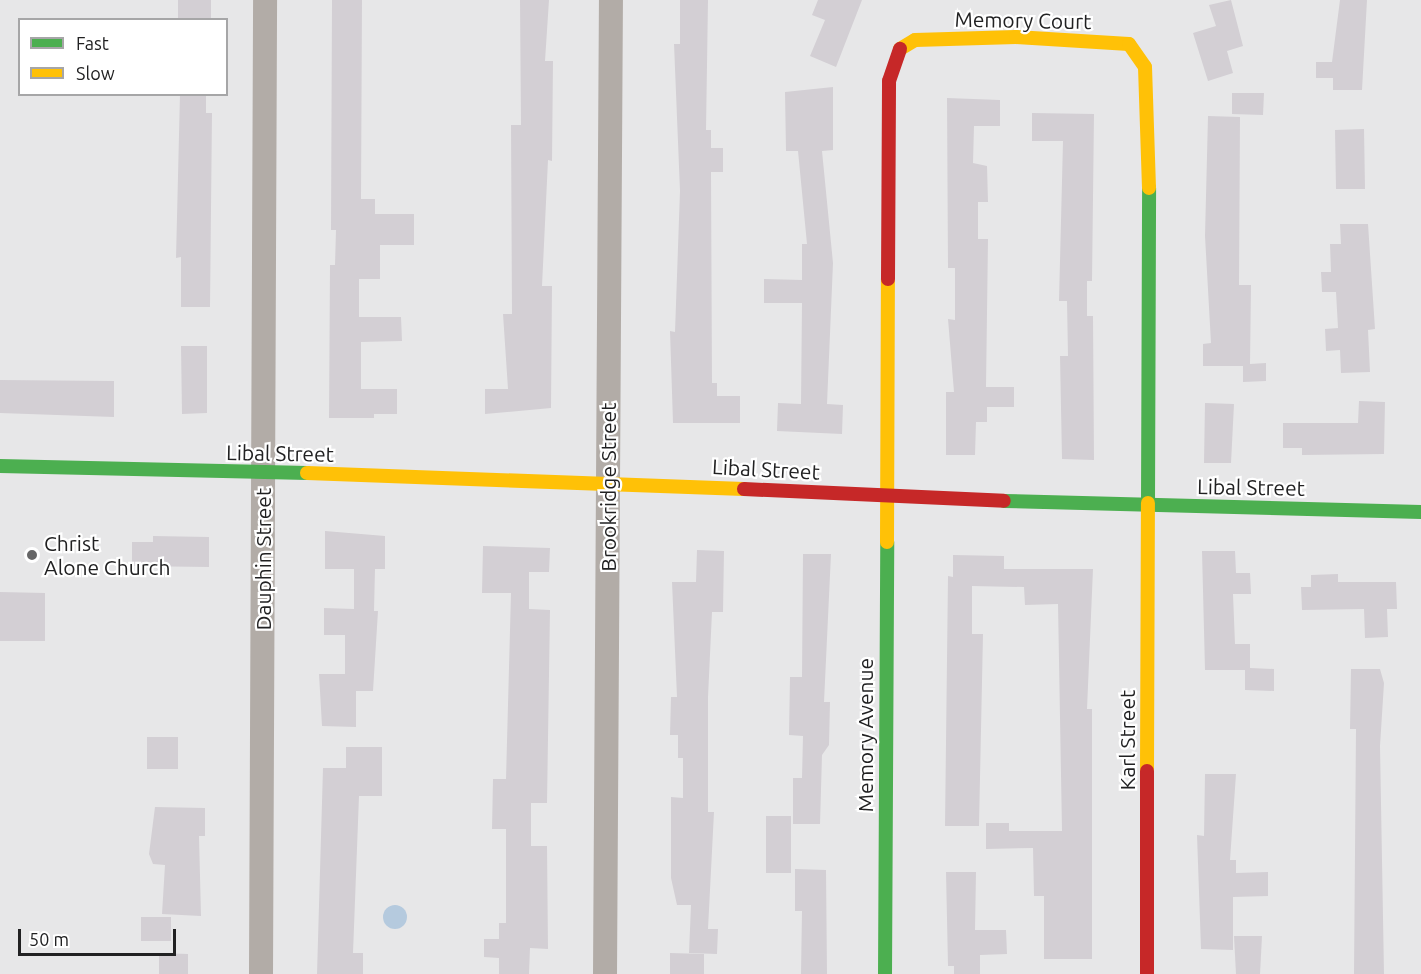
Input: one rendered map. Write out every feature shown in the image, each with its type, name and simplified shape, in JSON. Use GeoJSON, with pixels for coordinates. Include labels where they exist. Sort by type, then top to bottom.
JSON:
{"type":"FeatureCollection","features":[{"type":"Feature","properties":{"kind":"street","name":"Dauphin Street"},"geometry":{"type":"LineString","coordinates":[[261,974],[265,0]]}},
{"type":"Feature","properties":{"kind":"street","name":"Brookridge Street"},"geometry":{"type":"LineString","coordinates":[[605,974],[611,0]]}},
{"type":"Feature","properties":{"kind":"street","name":"Memory Court"},"geometry":{"type":"LineString","coordinates":[[887,495],[889,81],[894,62],[897,52],[915,40],[1016,37],[1129,44],[1145,67],[1149,101],[1148,507]]}},
{"type":"Feature","properties":{"kind":"street","name":"Libal Street"},"geometry":{"type":"LineString","coordinates":[[0,466],[109,472],[264,473],[608,482],[1148,507],[1421,512]]}},
{"type":"Feature","properties":{"kind":"street","name":"Libal Street"},"geometry":{"type":"LineString","coordinates":[[0,479],[109,472]]}},
{"type":"Feature","properties":{"kind":"street","name":"Memory Avenue"},"geometry":{"type":"LineString","coordinates":[[885,974],[887,495]]}},
{"type":"Feature","properties":{"kind":"street","name":"Karl Street"},"geometry":{"type":"LineString","coordinates":[[1147,974],[1148,507]]}},
{"type":"Feature","properties":{"kind":"water"},"geometry":{"type":"Polygon","coordinates":[[[395,905],[400,906],[406,912],[406,922],[400,928],[395,929],[390,928],[384,922],[383,917],[384,912],[390,906],[395,905]]]}},
{"type":"Feature","properties":{"kind":"building"},"geometry":{"type":"Polygon","coordinates":[[[178,0],[211,0],[211,18],[178,18],[178,0]]]}},
{"type":"Feature","properties":{"kind":"building"},"geometry":{"type":"Polygon","coordinates":[[[332,0],[362,0],[361,199],[375,199],[375,214],[414,214],[414,245],[380,245],[380,279],[359,279],[359,317],[401,317],[402,341],[361,342],[361,389],[397,389],[397,414],[374,414],[374,418],[329,418],[330,265],[335,265],[336,230],[331,230],[332,0]]]}},
{"type":"Feature","properties":{"kind":"building"},"geometry":{"type":"Polygon","coordinates":[[[520,0],[549,0],[545,61],[553,61],[552,161],[548,160],[542,286],[552,286],[551,408],[485,414],[485,389],[508,389],[503,314],[512,314],[511,125],[521,125],[520,0]]]}},
{"type":"Feature","properties":{"kind":"building"},"geometry":{"type":"Polygon","coordinates":[[[680,0],[708,0],[706,130],[711,130],[711,148],[723,148],[723,172],[711,172],[712,383],[717,383],[717,396],[740,396],[740,423],[673,423],[670,331],[675,332],[680,191],[674,44],[680,44],[680,0]]]}},
{"type":"Feature","properties":{"kind":"building"},"geometry":{"type":"Polygon","coordinates":[[[818,0],[862,0],[836,67],[810,56],[825,20],[812,15],[818,0]]]}},
{"type":"Feature","properties":{"kind":"building"},"geometry":{"type":"Polygon","coordinates":[[[1231,0],[1243,46],[1227,51],[1233,73],[1208,81],[1193,33],[1216,26],[1209,5],[1231,0]]]}},
{"type":"Feature","properties":{"kind":"building"},"geometry":{"type":"Polygon","coordinates":[[[1340,0],[1367,0],[1362,90],[1333,90],[1333,78],[1316,78],[1316,62],[1332,62],[1340,0]]]}},
{"type":"Feature","properties":{"kind":"building"},"geometry":{"type":"Polygon","coordinates":[[[833,87],[833,150],[822,151],[833,263],[827,404],[843,405],[842,434],[777,431],[778,403],[801,404],[802,303],[764,303],[764,279],[802,280],[802,244],[807,244],[798,151],[786,151],[785,92],[833,87]]]}},
{"type":"Feature","properties":{"kind":"building"},"geometry":{"type":"Polygon","coordinates":[[[1232,93],[1264,93],[1263,115],[1232,114],[1232,93]]]}},
{"type":"Feature","properties":{"kind":"building"},"geometry":{"type":"Polygon","coordinates":[[[180,96],[206,96],[206,113],[212,113],[210,307],[181,307],[181,257],[176,258],[180,96]]]}},
{"type":"Feature","properties":{"kind":"building"},"geometry":{"type":"Polygon","coordinates":[[[947,98],[1000,100],[1000,126],[974,126],[973,163],[987,166],[988,202],[978,202],[978,239],[988,239],[986,387],[1014,387],[1014,407],[987,407],[987,422],[976,422],[975,455],[946,455],[946,392],[954,392],[948,319],[955,320],[955,268],[948,268],[947,98]]]}},
{"type":"Feature","properties":{"kind":"building"},"geometry":{"type":"Polygon","coordinates":[[[1032,113],[1094,114],[1092,281],[1087,281],[1087,316],[1093,316],[1094,460],[1062,459],[1060,356],[1068,356],[1067,301],[1059,301],[1063,141],[1032,141],[1032,113]]]}},
{"type":"Feature","properties":{"kind":"building"},"geometry":{"type":"Polygon","coordinates":[[[1208,116],[1240,117],[1239,285],[1251,285],[1250,364],[1266,363],[1266,381],[1243,382],[1243,366],[1203,366],[1203,344],[1211,343],[1205,236],[1208,116]]]}},
{"type":"Feature","properties":{"kind":"building"},"geometry":{"type":"Polygon","coordinates":[[[1364,129],[1365,189],[1336,189],[1335,130],[1364,129]]]}},
{"type":"Feature","properties":{"kind":"building"},"geometry":{"type":"Polygon","coordinates":[[[1340,224],[1368,224],[1375,329],[1368,330],[1370,372],[1341,373],[1340,350],[1326,351],[1325,329],[1338,328],[1336,292],[1322,292],[1321,272],[1331,272],[1330,244],[1341,244],[1340,224]]]}},
{"type":"Feature","properties":{"kind":"building"},"geometry":{"type":"Polygon","coordinates":[[[181,346],[207,346],[207,413],[182,414],[181,346]]]}},
{"type":"Feature","properties":{"kind":"building"},"geometry":{"type":"Polygon","coordinates":[[[0,380],[114,381],[114,417],[0,413],[0,380]]]}},
{"type":"Feature","properties":{"kind":"building"},"geometry":{"type":"Polygon","coordinates":[[[1359,401],[1385,402],[1384,454],[1302,455],[1302,448],[1283,448],[1283,423],[1358,423],[1359,401]]]}},
{"type":"Feature","properties":{"kind":"building"},"geometry":{"type":"Polygon","coordinates":[[[1205,403],[1234,404],[1231,463],[1204,463],[1205,403]]]}},
{"type":"Feature","properties":{"kind":"building"},"geometry":{"type":"Polygon","coordinates":[[[325,531],[385,536],[385,569],[375,569],[374,611],[378,611],[373,691],[356,691],[356,727],[322,726],[319,674],[345,674],[345,635],[324,635],[324,608],[354,609],[354,569],[325,569],[325,531]]]}},
{"type":"Feature","properties":{"kind":"building"},"geometry":{"type":"Polygon","coordinates":[[[153,536],[209,537],[209,567],[132,566],[132,542],[153,542],[153,536]]]}},
{"type":"Feature","properties":{"kind":"building"},"geometry":{"type":"Polygon","coordinates":[[[483,546],[550,548],[549,572],[529,572],[529,609],[550,610],[547,803],[531,803],[531,846],[547,846],[548,949],[530,948],[529,974],[499,974],[499,958],[484,957],[484,939],[499,939],[499,923],[506,923],[506,829],[492,829],[493,779],[506,779],[511,593],[482,593],[483,546]]]}},
{"type":"Feature","properties":{"kind":"building"},"geometry":{"type":"Polygon","coordinates":[[[697,550],[724,551],[723,612],[712,612],[708,697],[708,812],[714,812],[708,929],[718,929],[717,954],[689,953],[691,905],[677,905],[671,878],[671,797],[683,798],[683,758],[678,758],[678,735],[670,735],[671,697],[677,697],[672,582],[696,582],[697,550]]]}},
{"type":"Feature","properties":{"kind":"building"},"geometry":{"type":"Polygon","coordinates":[[[1202,551],[1235,551],[1236,573],[1250,573],[1251,594],[1233,594],[1235,644],[1250,644],[1250,668],[1274,669],[1274,691],[1245,690],[1245,670],[1205,670],[1202,551]]]}},
{"type":"Feature","properties":{"kind":"building"},"geometry":{"type":"Polygon","coordinates":[[[803,554],[831,554],[824,702],[830,702],[829,745],[822,755],[820,824],[793,824],[793,778],[802,778],[803,736],[789,735],[790,677],[802,677],[803,554]]]}},
{"type":"Feature","properties":{"kind":"building"},"geometry":{"type":"Polygon","coordinates":[[[953,555],[1004,556],[1004,569],[1093,569],[1087,709],[1092,709],[1092,959],[1044,959],[1044,896],[1034,896],[1033,848],[986,849],[986,823],[1009,823],[1009,831],[1062,831],[1058,604],[1025,605],[1024,587],[972,586],[972,634],[983,634],[979,826],[945,826],[948,576],[953,577],[953,555]]]}},
{"type":"Feature","properties":{"kind":"building"},"geometry":{"type":"Polygon","coordinates":[[[1338,574],[1338,582],[1396,582],[1397,609],[1387,609],[1388,637],[1365,638],[1364,609],[1302,610],[1301,587],[1311,587],[1311,575],[1338,574]]]}},
{"type":"Feature","properties":{"kind":"building","name":"Christ Alone Church"},"geometry":{"type":"Polygon","coordinates":[[[0,592],[45,593],[45,641],[0,641],[0,592]]]}},
{"type":"Feature","properties":{"kind":"building"},"geometry":{"type":"Polygon","coordinates":[[[1351,669],[1380,669],[1384,683],[1380,746],[1384,974],[1354,974],[1356,729],[1350,729],[1351,669]]]}},
{"type":"Feature","properties":{"kind":"building"},"geometry":{"type":"Polygon","coordinates":[[[147,737],[178,737],[178,769],[147,769],[147,737]]]}},
{"type":"Feature","properties":{"kind":"building"},"geometry":{"type":"Polygon","coordinates":[[[346,747],[382,747],[382,796],[359,796],[353,953],[363,953],[363,974],[317,974],[323,768],[346,768],[346,747]]]}},
{"type":"Feature","properties":{"kind":"building"},"geometry":{"type":"Polygon","coordinates":[[[1205,774],[1236,774],[1230,860],[1236,860],[1236,873],[1268,872],[1268,896],[1233,897],[1233,950],[1201,949],[1197,835],[1204,836],[1205,774]]]}},
{"type":"Feature","properties":{"kind":"building"},"geometry":{"type":"Polygon","coordinates":[[[155,807],[205,808],[205,836],[199,836],[201,916],[162,914],[165,865],[153,864],[149,854],[155,807]]]}},
{"type":"Feature","properties":{"kind":"building"},"geometry":{"type":"Polygon","coordinates":[[[766,816],[791,816],[791,873],[766,873],[766,816]]]}},
{"type":"Feature","properties":{"kind":"building"},"geometry":{"type":"Polygon","coordinates":[[[795,869],[826,870],[827,974],[801,974],[802,911],[795,911],[795,869]]]}},
{"type":"Feature","properties":{"kind":"building"},"geometry":{"type":"Polygon","coordinates":[[[946,872],[976,872],[975,930],[1006,930],[1007,954],[980,955],[980,974],[954,974],[954,966],[948,966],[946,872]]]}},
{"type":"Feature","properties":{"kind":"building"},"geometry":{"type":"Polygon","coordinates":[[[141,917],[171,917],[171,941],[141,941],[141,917]]]}},
{"type":"Feature","properties":{"kind":"building"},"geometry":{"type":"Polygon","coordinates":[[[1234,936],[1262,936],[1260,974],[1236,974],[1234,936]]]}},
{"type":"Feature","properties":{"kind":"building"},"geometry":{"type":"Polygon","coordinates":[[[159,953],[188,954],[188,974],[159,974],[159,953]]]}},
{"type":"Feature","properties":{"kind":"building"},"geometry":{"type":"Polygon","coordinates":[[[670,953],[704,954],[704,974],[670,974],[670,953]]]}},
{"type":"Feature","properties":{"kind":"traffic: fast"},"geometry":{"type":"LineString","coordinates":[[1148,503],[1149,188]]}},
{"type":"Feature","properties":{"kind":"traffic: fast"},"geometry":{"type":"LineString","coordinates":[[0,466],[307,473]]}},
{"type":"Feature","properties":{"kind":"traffic: fast"},"geometry":{"type":"LineString","coordinates":[[1004,501],[1421,512]]}},
{"type":"Feature","properties":{"kind":"traffic: fast"},"geometry":{"type":"LineString","coordinates":[[885,974],[887,542]]}},
{"type":"Feature","properties":{"kind":"traffic: slow"},"geometry":{"type":"LineString","coordinates":[[900,49],[915,40],[1016,37],[1129,44],[1145,67],[1149,188]]}},
{"type":"Feature","properties":{"kind":"traffic: slow"},"geometry":{"type":"LineString","coordinates":[[887,542],[888,279]]}},
{"type":"Feature","properties":{"kind":"traffic: slow"},"geometry":{"type":"LineString","coordinates":[[307,473],[744,489]]}},
{"type":"Feature","properties":{"kind":"traffic: slow"},"geometry":{"type":"LineString","coordinates":[[1147,771],[1148,503]]}},
{"type":"Feature","properties":{"kind":"traffic: jam"},"geometry":{"type":"LineString","coordinates":[[888,279],[889,81],[900,49]]}},
{"type":"Feature","properties":{"kind":"traffic: jam"},"geometry":{"type":"LineString","coordinates":[[744,489],[1004,501]]}},
{"type":"Feature","properties":{"kind":"traffic: jam"},"geometry":{"type":"LineString","coordinates":[[1147,771],[1147,974]]}},
{"type":"Feature","properties":{"kind":"place","name":"Christ Alone Church"},"geometry":{"type":"Point","coordinates":[32,555]}}]}
